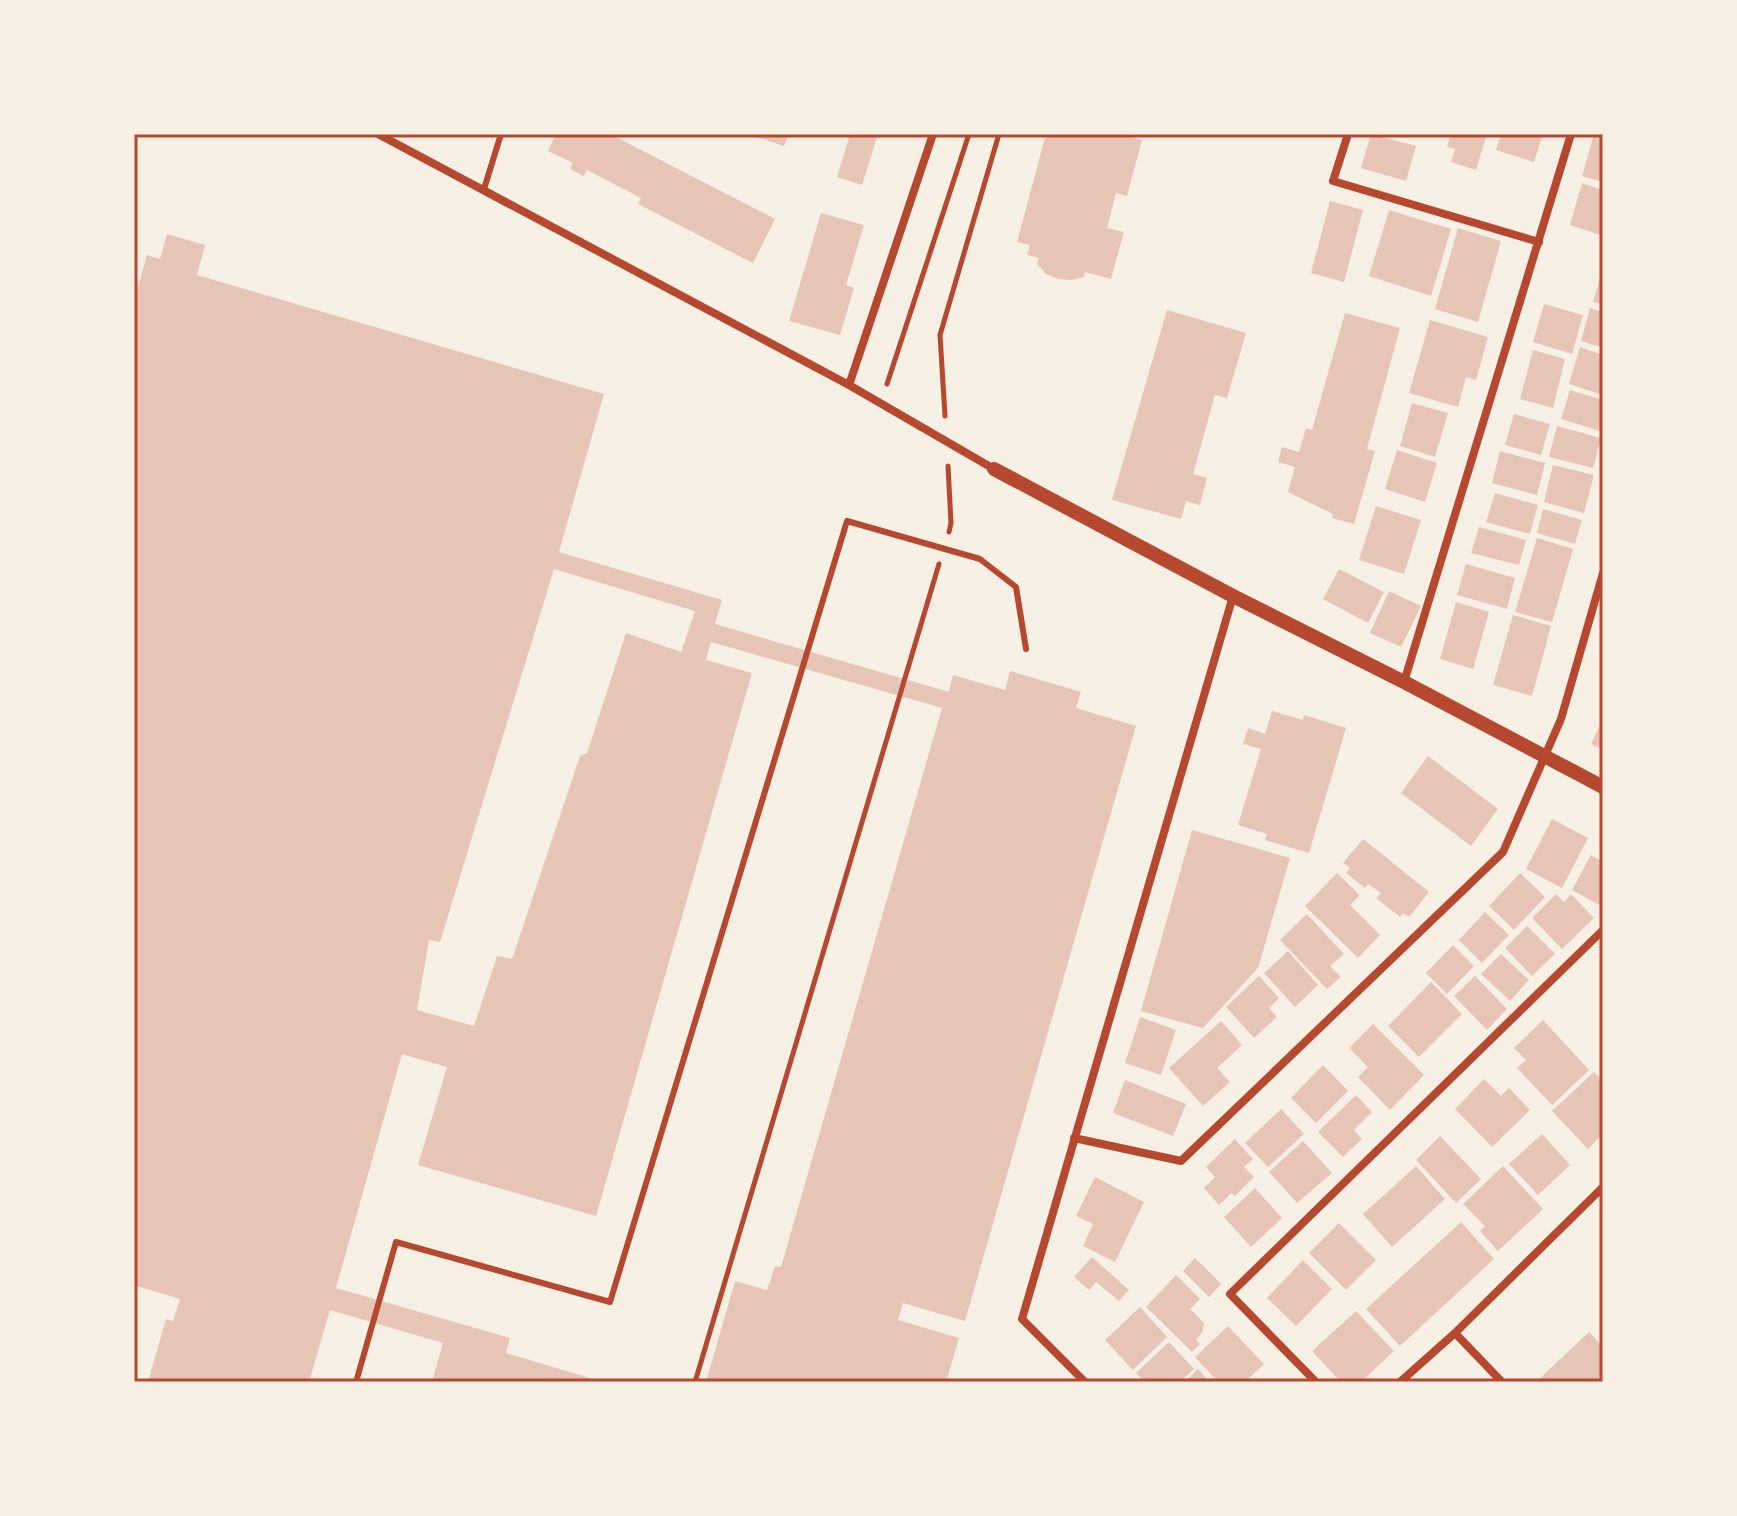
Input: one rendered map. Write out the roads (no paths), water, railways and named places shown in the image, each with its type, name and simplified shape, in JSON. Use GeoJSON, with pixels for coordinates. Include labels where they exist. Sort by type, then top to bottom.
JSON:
{"type":"FeatureCollection","features":[{"type":"Feature","properties":{"kind":"street"},"geometry":{"type":"LineString","coordinates":[[378,134],[849,385],[994,469],[1603,787]]}},
{"type":"Feature","properties":{"kind":"street"},"geometry":{"type":"LineString","coordinates":[[849,385],[933,134]]}},
{"type":"Feature","properties":{"kind":"street"},"geometry":{"type":"LineString","coordinates":[[1348,134],[1333,181],[1539,242]]}},
{"type":"Feature","properties":{"kind":"street"},"geometry":{"type":"LineString","coordinates":[[1404,682],[1571,134]]}},
{"type":"Feature","properties":{"kind":"street"},"geometry":{"type":"LineString","coordinates":[[1074,1138],[1181,1161],[1503,852],[1561,719],[1603,573]]}},
{"type":"Feature","properties":{"kind":"street"},"geometry":{"type":"LineString","coordinates":[[1085,1382],[1022,1319],[1233,596]]}},
{"type":"Feature","properties":{"kind":"street"},"geometry":{"type":"LineString","coordinates":[[1316,1382],[1230,1294],[1603,930]]}},
{"type":"Feature","properties":{"kind":"street"},"geometry":{"type":"LineString","coordinates":[[1400,1382],[1455,1333],[1603,1187]]}},
{"type":"Feature","properties":{"kind":"street"},"geometry":{"type":"LineString","coordinates":[[1455,1333],[1502,1382]]}},
{"type":"Feature","properties":{"kind":"lane"},"geometry":{"type":"LineString","coordinates":[[484,189],[501,134]]}},
{"type":"Feature","properties":{"kind":"lane"},"geometry":{"type":"LineString","coordinates":[[356,1382],[396,1242],[610,1302],[847,521],[980,559],[1016,587],[1026,649]]}}]}
